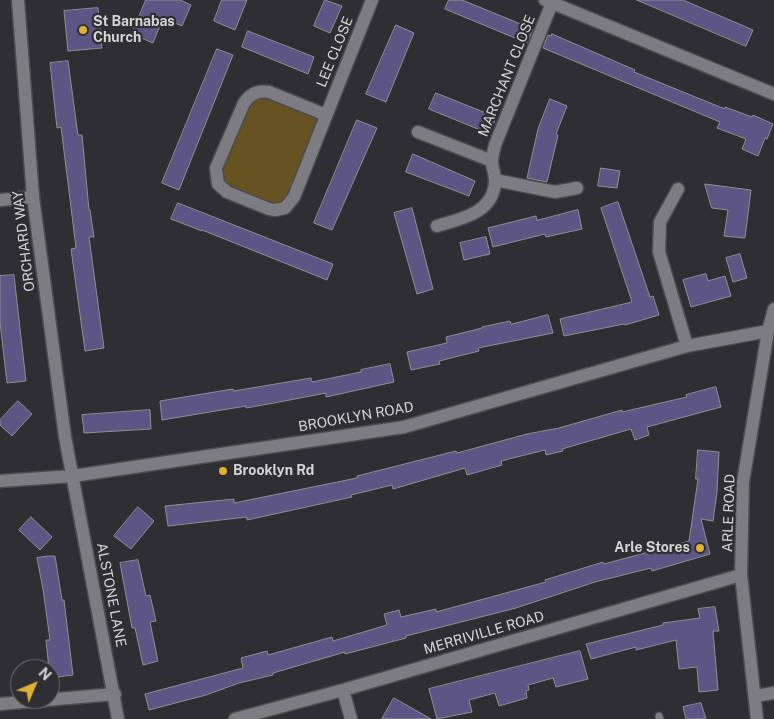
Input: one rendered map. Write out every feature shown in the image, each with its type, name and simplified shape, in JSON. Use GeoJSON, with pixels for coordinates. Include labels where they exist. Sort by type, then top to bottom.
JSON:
{"type":"FeatureCollection","features":[{"type":"Feature","properties":{"kind":"street","name":"ORCHARD WAY"},"geometry":{"type":"LineString","coordinates":[[18,0],[33,198],[58,390],[73,476]]}},
{"type":"Feature","properties":{"kind":"street","name":"LEE CLOSE"},"geometry":{"type":"LineString","coordinates":[[326,115],[269,92],[260,91],[251,95],[244,103],[216,168],[218,184],[227,192],[269,209],[285,208],[294,197],[372,0]]}},
{"type":"Feature","properties":{"kind":"street"},"geometry":{"type":"LineString","coordinates":[[548,1],[774,94]]}},
{"type":"Feature","properties":{"kind":"street","name":"MARCHANT CLOSE"},"geometry":{"type":"LineString","coordinates":[[495,180],[492,161],[495,145],[548,1]]}},
{"type":"Feature","properties":{"kind":"street","name":"MARCHANT CLOSE"},"geometry":{"type":"LineString","coordinates":[[418,132],[492,161]]}},
{"type":"Feature","properties":{"kind":"street"},"geometry":{"type":"LineString","coordinates":[[437,226],[469,217],[476,213],[486,203],[495,180],[555,192],[577,188]]}},
{"type":"Feature","properties":{"kind":"street"},"geometry":{"type":"LineString","coordinates":[[678,188],[660,222],[659,252],[686,346]]}},
{"type":"Feature","properties":{"kind":"street"},"geometry":{"type":"LineString","coordinates":[[0,200],[33,198]]}},
{"type":"Feature","properties":{"kind":"street","name":"ARLE ROAD"},"geometry":{"type":"LineString","coordinates":[[757,719],[741,575],[743,482],[768,331],[774,309]]}},
{"type":"Feature","properties":{"kind":"street","name":"BROOKLYN ROAD"},"geometry":{"type":"LineString","coordinates":[[0,481],[73,476],[404,427],[686,346],[768,331]]}},
{"type":"Feature","properties":{"kind":"street","name":"ALSTONE LANE"},"geometry":{"type":"LineString","coordinates":[[73,476],[115,694],[118,719]]}},
{"type":"Feature","properties":{"kind":"street","name":"MERRIVILLE ROAD"},"geometry":{"type":"LineString","coordinates":[[235,719],[343,690],[741,575]]}},
{"type":"Feature","properties":{"kind":"street"},"geometry":{"type":"LineString","coordinates":[[343,690],[351,719]]}},
{"type":"Feature","properties":{"kind":"street"},"geometry":{"type":"LineString","coordinates":[[755,696],[774,693]]}},
{"type":"Feature","properties":{"kind":"street"},"geometry":{"type":"LineString","coordinates":[[0,704],[115,694]]}},
{"type":"Feature","properties":{"kind":"shaded area"},"geometry":{"type":"Polygon","coordinates":[[[255,93],[326,115],[285,208],[227,192],[216,178],[255,93]]]}},
{"type":"Feature","properties":{"kind":"building"},"geometry":{"type":"Polygon","coordinates":[[[146,0],[180,0],[191,5],[182,26],[163,18],[153,43],[132,34],[146,0]]]}},
{"type":"Feature","properties":{"kind":"building"},"geometry":{"type":"Polygon","coordinates":[[[222,0],[247,0],[235,30],[214,21],[222,0]]]}},
{"type":"Feature","properties":{"kind":"building"},"geometry":{"type":"Polygon","coordinates":[[[325,0],[342,6],[330,33],[314,26],[325,0]]]}},
{"type":"Feature","properties":{"kind":"building"},"geometry":{"type":"Polygon","coordinates":[[[449,0],[462,0],[533,29],[527,43],[445,9],[449,0]]]}},
{"type":"Feature","properties":{"kind":"building"},"geometry":{"type":"Polygon","coordinates":[[[637,0],[683,0],[753,30],[746,46],[637,0]]]}},
{"type":"Feature","properties":{"kind":"building","name":"St Barnabas Church"},"geometry":{"type":"Polygon","coordinates":[[[98,8],[102,48],[68,51],[64,11],[98,8]]]}},
{"type":"Feature","properties":{"kind":"building"},"geometry":{"type":"Polygon","coordinates":[[[396,25],[414,33],[386,102],[366,94],[396,25]]]}},
{"type":"Feature","properties":{"kind":"building"},"geometry":{"type":"Polygon","coordinates":[[[248,31],[314,57],[308,74],[242,47],[248,31]]]}},
{"type":"Feature","properties":{"kind":"building"},"geometry":{"type":"Polygon","coordinates":[[[552,34],[635,70],[634,72],[725,109],[725,107],[752,117],[753,115],[773,124],[758,156],[742,149],[746,139],[717,128],[720,122],[543,48],[548,35],[551,36],[552,34]]]}},
{"type":"Feature","properties":{"kind":"building"},"geometry":{"type":"Polygon","coordinates":[[[217,49],[233,55],[179,190],[162,183],[217,49]]]}},
{"type":"Feature","properties":{"kind":"building"},"geometry":{"type":"Polygon","coordinates":[[[68,61],[78,135],[82,135],[89,210],[94,237],[89,237],[104,348],[85,351],[71,249],[76,248],[61,127],[57,128],[50,63],[68,61]]]}},
{"type":"Feature","properties":{"kind":"building"},"geometry":{"type":"Polygon","coordinates":[[[436,93],[496,117],[490,134],[429,109],[436,93]]]}},
{"type":"Feature","properties":{"kind":"building"},"geometry":{"type":"Polygon","coordinates":[[[550,99],[567,106],[556,134],[558,135],[547,182],[527,178],[538,129],[550,99]]]}},
{"type":"Feature","properties":{"kind":"building"},"geometry":{"type":"Polygon","coordinates":[[[357,120],[377,128],[332,230],[314,223],[357,120]]]}},
{"type":"Feature","properties":{"kind":"building"},"geometry":{"type":"Polygon","coordinates":[[[413,154],[475,181],[469,196],[406,172],[413,154]]]}},
{"type":"Feature","properties":{"kind":"building"},"geometry":{"type":"Polygon","coordinates":[[[601,168],[620,171],[617,188],[598,186],[601,168]]]}},
{"type":"Feature","properties":{"kind":"building"},"geometry":{"type":"Polygon","coordinates":[[[705,184],[751,190],[745,238],[724,236],[728,210],[712,208],[705,184]]]}},
{"type":"Feature","properties":{"kind":"building"},"geometry":{"type":"Polygon","coordinates":[[[618,202],[650,297],[653,296],[659,315],[625,325],[564,336],[560,319],[632,302],[601,208],[618,202]]]}},
{"type":"Feature","properties":{"kind":"building"},"geometry":{"type":"Polygon","coordinates":[[[178,203],[333,264],[327,280],[171,219],[178,203]]]}},
{"type":"Feature","properties":{"kind":"building"},"geometry":{"type":"Polygon","coordinates":[[[412,208],[433,289],[417,294],[394,213],[412,208]]]}},
{"type":"Feature","properties":{"kind":"building"},"geometry":{"type":"Polygon","coordinates":[[[578,210],[582,229],[546,237],[545,234],[493,247],[488,228],[536,216],[537,220],[578,210]]]}},
{"type":"Feature","properties":{"kind":"building"},"geometry":{"type":"Polygon","coordinates":[[[486,237],[490,254],[464,260],[460,243],[486,237]]]}},
{"type":"Feature","properties":{"kind":"building"},"geometry":{"type":"Polygon","coordinates":[[[740,254],[747,278],[733,282],[726,258],[740,254]]]}},
{"type":"Feature","properties":{"kind":"building"},"geometry":{"type":"Polygon","coordinates":[[[706,274],[708,281],[725,276],[731,296],[691,307],[683,280],[706,274]]]}},
{"type":"Feature","properties":{"kind":"building"},"geometry":{"type":"Polygon","coordinates":[[[14,275],[26,381],[7,383],[0,322],[0,276],[14,275]]]}},
{"type":"Feature","properties":{"kind":"building"},"geometry":{"type":"Polygon","coordinates":[[[548,315],[553,333],[478,348],[479,351],[439,361],[440,364],[411,370],[407,352],[447,343],[446,337],[482,327],[510,321],[511,324],[548,315]]]}},
{"type":"Feature","properties":{"kind":"building"},"geometry":{"type":"Polygon","coordinates":[[[390,364],[394,382],[326,397],[326,393],[246,408],[246,406],[162,420],[160,401],[311,378],[312,382],[390,364]]]}},
{"type":"Feature","properties":{"kind":"building"},"geometry":{"type":"Polygon","coordinates":[[[716,387],[721,407],[647,427],[649,435],[635,440],[631,429],[562,449],[563,451],[546,455],[545,450],[501,461],[502,465],[467,475],[465,468],[393,489],[392,485],[351,495],[352,497],[247,520],[247,517],[168,526],[165,506],[234,499],[234,503],[357,478],[357,476],[456,451],[457,453],[527,434],[559,428],[622,410],[622,412],[687,397],[686,395],[716,387]]]}},
{"type":"Feature","properties":{"kind":"building"},"geometry":{"type":"Polygon","coordinates":[[[18,401],[32,414],[12,436],[0,425],[0,420],[18,401]]]}},
{"type":"Feature","properties":{"kind":"building"},"geometry":{"type":"Polygon","coordinates":[[[150,410],[151,429],[84,433],[82,415],[150,410]]]}},
{"type":"Feature","properties":{"kind":"building"},"geometry":{"type":"Polygon","coordinates":[[[698,450],[719,452],[713,521],[701,519],[710,554],[652,571],[651,568],[595,582],[516,608],[406,636],[406,638],[345,654],[345,652],[273,673],[273,675],[239,683],[206,695],[149,710],[145,694],[243,668],[241,658],[267,651],[268,655],[332,637],[333,641],[387,625],[384,614],[399,610],[401,617],[436,609],[436,612],[546,582],[545,580],[603,562],[604,564],[689,541],[698,479],[696,479],[698,450]]]}},
{"type":"Feature","properties":{"kind":"building"},"geometry":{"type":"Polygon","coordinates":[[[138,507],[154,521],[131,549],[114,536],[138,507]]]}},
{"type":"Feature","properties":{"kind":"building"},"geometry":{"type":"Polygon","coordinates":[[[31,517],[52,537],[40,550],[19,530],[31,517]]]}},
{"type":"Feature","properties":{"kind":"building"},"geometry":{"type":"Polygon","coordinates":[[[55,556],[62,600],[64,600],[73,675],[60,677],[60,659],[48,659],[46,640],[50,640],[37,558],[55,556]]]}},
{"type":"Feature","properties":{"kind":"building"},"geometry":{"type":"Polygon","coordinates":[[[138,560],[146,596],[150,595],[156,621],[150,622],[158,661],[143,665],[135,628],[132,628],[120,563],[138,560]]]}},
{"type":"Feature","properties":{"kind":"building"},"geometry":{"type":"Polygon","coordinates":[[[715,607],[719,631],[713,631],[718,690],[699,692],[697,667],[679,669],[676,640],[636,650],[636,647],[591,659],[586,644],[663,625],[663,623],[700,618],[698,609],[715,607]]]}},
{"type":"Feature","properties":{"kind":"building"},"geometry":{"type":"Polygon","coordinates":[[[580,651],[588,679],[556,687],[553,678],[528,685],[529,690],[526,691],[527,698],[499,706],[495,693],[469,700],[472,712],[437,719],[429,689],[580,651]]]}},
{"type":"Feature","properties":{"kind":"building"},"geometry":{"type":"Polygon","coordinates":[[[394,698],[431,719],[382,719],[394,698]]]}},
{"type":"Feature","properties":{"kind":"building"},"geometry":{"type":"Polygon","coordinates":[[[701,703],[706,719],[686,719],[683,707],[701,703]]]}},
{"type":"Feature","properties":{"kind":"place","name":"St Barnabas Church"},"geometry":{"type":"Point","coordinates":[83,30]}},
{"type":"Feature","properties":{"kind":"place","name":"Brooklyn Rd"},"geometry":{"type":"Point","coordinates":[223,471]}},
{"type":"Feature","properties":{"kind":"place","name":"Arle Stores"},"geometry":{"type":"Point","coordinates":[700,548]}}]}
